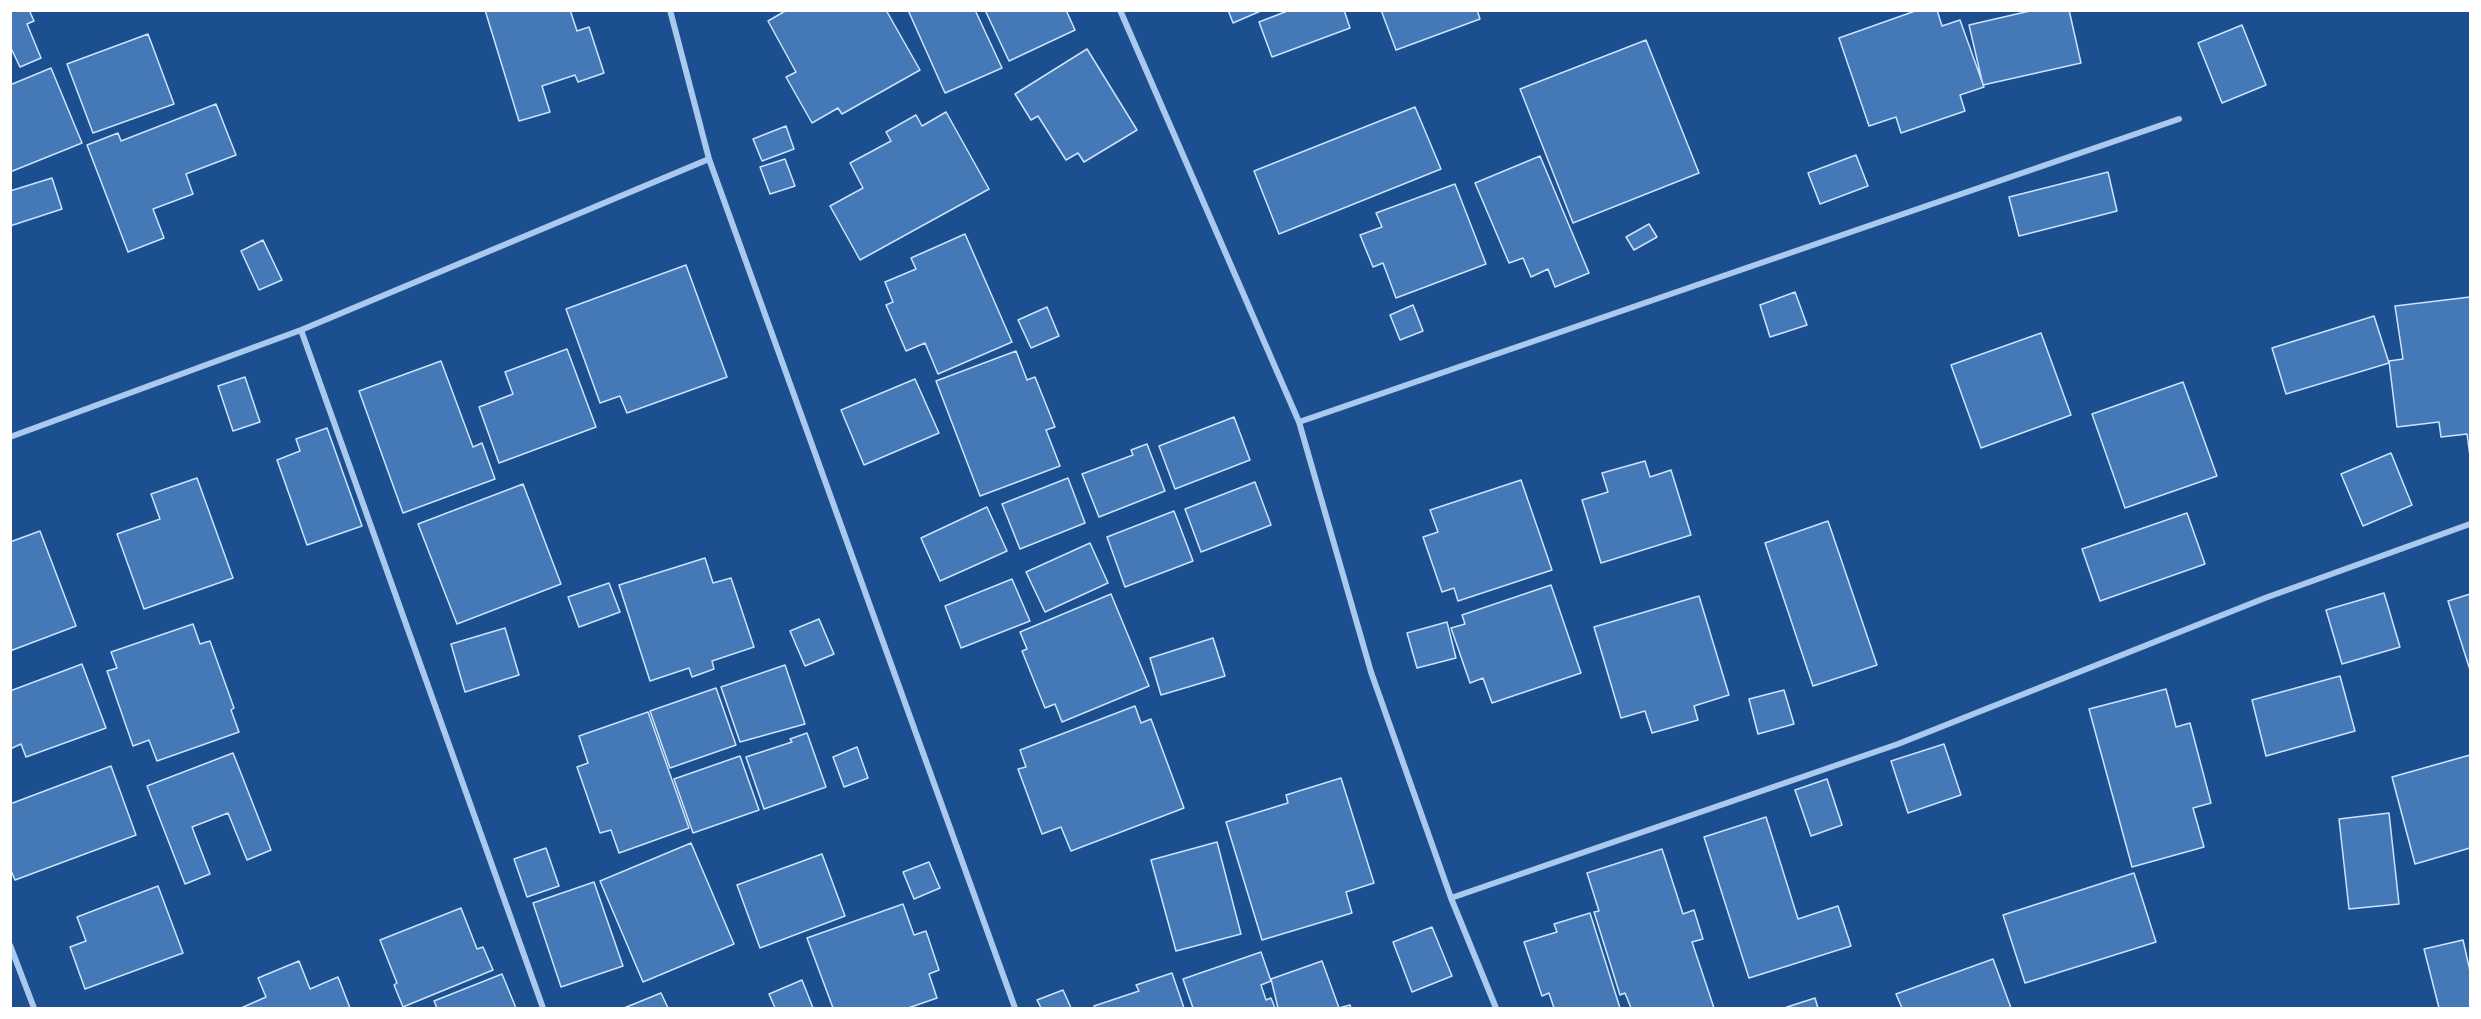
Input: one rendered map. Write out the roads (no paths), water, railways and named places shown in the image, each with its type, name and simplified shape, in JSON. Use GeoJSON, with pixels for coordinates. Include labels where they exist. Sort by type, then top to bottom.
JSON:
{"type":"FeatureCollection","features":[{"type":"Feature","properties":{"kind":"street"},"geometry":{"type":"LineString","coordinates":[[670,10],[709,159],[1015,1008]]}},
{"type":"Feature","properties":{"kind":"street"},"geometry":{"type":"LineString","coordinates":[[1120,10],[1299,422],[1371,672],[1451,898],[1496,1008]]}},
{"type":"Feature","properties":{"kind":"street"},"geometry":{"type":"LineString","coordinates":[[1299,422],[2179,119]]}},
{"type":"Feature","properties":{"kind":"street"},"geometry":{"type":"LineString","coordinates":[[10,437],[301,330],[709,159]]}},
{"type":"Feature","properties":{"kind":"street"},"geometry":{"type":"LineString","coordinates":[[301,330],[543,1008]]}},
{"type":"Feature","properties":{"kind":"street"},"geometry":{"type":"LineString","coordinates":[[1451,898],[1898,744],[2265,598],[2470,524]]}},
{"type":"Feature","properties":{"kind":"street"},"geometry":{"type":"LineString","coordinates":[[10,945],[34,1008]]}}]}
